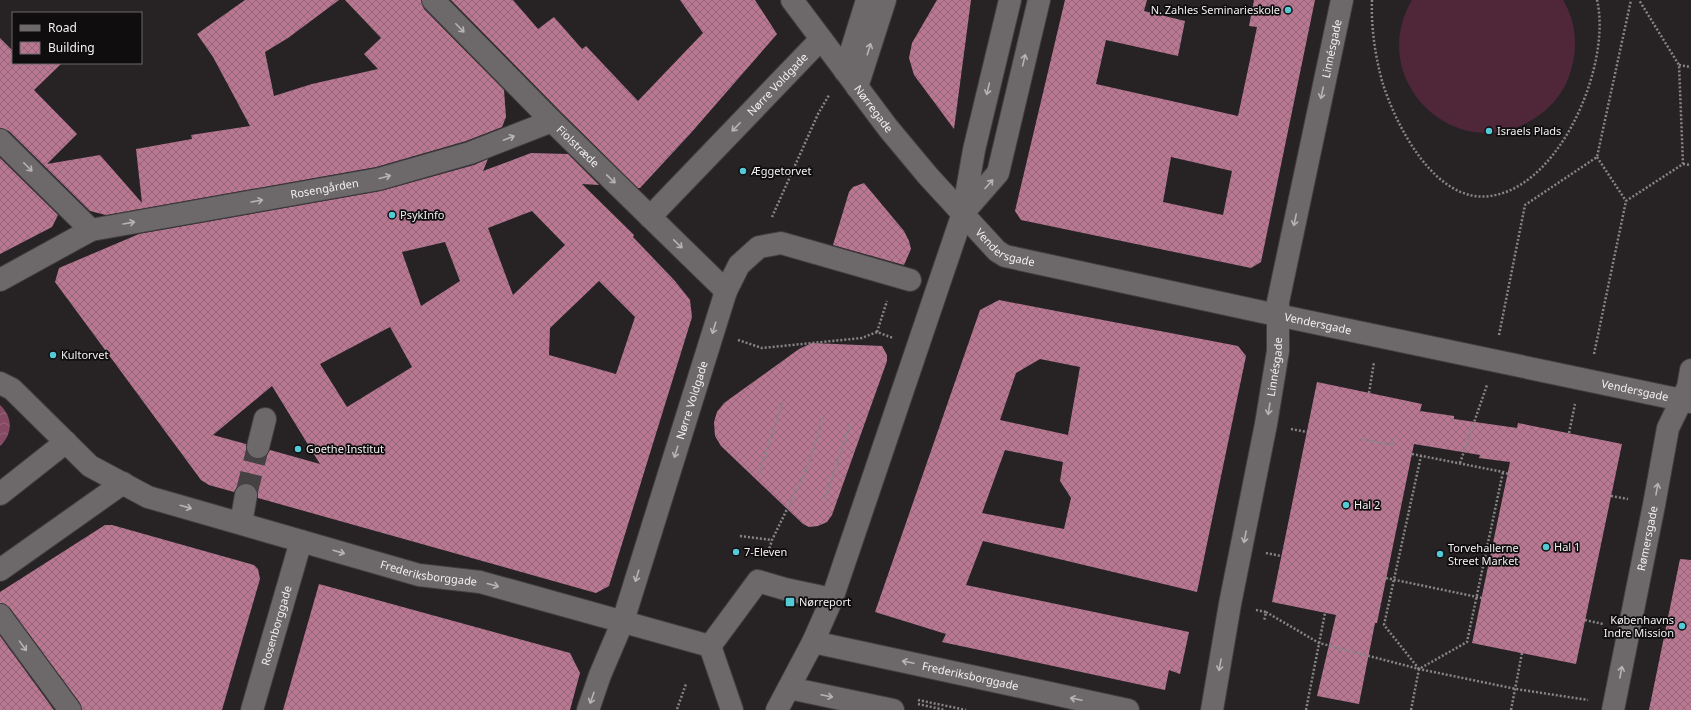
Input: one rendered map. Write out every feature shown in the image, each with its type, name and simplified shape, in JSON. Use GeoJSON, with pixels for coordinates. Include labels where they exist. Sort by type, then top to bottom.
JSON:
{"type":"FeatureCollection","features":[{"type":"Feature","properties":{"kind":"street","name":"Fiolstræde"},"geometry":{"type":"LineString","coordinates":[[433,0],[552,121],[726,291]]}},
{"type":"Feature","properties":{"kind":"street","name":"Nørregade"},"geometry":{"type":"LineString","coordinates":[[792,0],[888,128],[918,164],[963,213]]}},
{"type":"Feature","properties":{"kind":"street"},"geometry":{"type":"LineString","coordinates":[[851,79],[866,0]]}},
{"type":"Feature","properties":{"kind":"street"},"geometry":{"type":"LineString","coordinates":[[851,79],[885,0]]}},
{"type":"Feature","properties":{"kind":"street"},"geometry":{"type":"LineString","coordinates":[[777,710],[813,642],[832,598],[963,213],[974,150],[1010,0]]}},
{"type":"Feature","properties":{"kind":"street"},"geometry":{"type":"LineString","coordinates":[[963,213],[998,173],[1039,0]]}},
{"type":"Feature","properties":{"kind":"street","name":"Linnésgade"},"geometry":{"type":"LineString","coordinates":[[1212,710],[1230,604],[1266,424],[1278,351],[1278,302],[1342,0]]}},
{"type":"Feature","properties":{"kind":"street","name":"Nørre Voldgade"},"geometry":{"type":"LineString","coordinates":[[650,217],[821,38]]}},
{"type":"Feature","properties":{"kind":"street","name":"Rosengården"},"geometry":{"type":"LineString","coordinates":[[91,230],[379,179],[470,153],[552,121]]}},
{"type":"Feature","properties":{"kind":"street"},"geometry":{"type":"LineString","coordinates":[[0,140],[91,230],[0,280]]}},
{"type":"Feature","properties":{"kind":"street","name":"Vendersgade"},"geometry":{"type":"LineString","coordinates":[[963,213],[997,251],[1005,256],[1686,401]]}},
{"type":"Feature","properties":{"kind":"street"},"geometry":{"type":"LineString","coordinates":[[759,247],[781,243],[910,280]]}},
{"type":"Feature","properties":{"kind":"street","name":"Nørre Voldgade"},"geometry":{"type":"LineString","coordinates":[[588,710],[600,675],[623,621],[726,291],[739,266],[759,247]]}},
{"type":"Feature","properties":{"kind":"street","name":"Rømersgade"},"geometry":{"type":"LineString","coordinates":[[1613,707],[1668,428],[1686,401],[1691,370]]}},
{"type":"Feature","properties":{"kind":"street"},"geometry":{"type":"LineString","coordinates":[[0,383],[12,389],[90,466],[123,483],[0,570]]}},
{"type":"Feature","properties":{"kind":"street"},"geometry":{"type":"LineString","coordinates":[[258,447],[265,419]]}},
{"type":"Feature","properties":{"kind":"street"},"geometry":{"type":"LineString","coordinates":[[0,494],[66,442]]}},
{"type":"Feature","properties":{"kind":"street","name":"Frederiksborggade"},"geometry":{"type":"LineString","coordinates":[[123,483],[148,496],[419,575],[480,582],[710,646]]}},
{"type":"Feature","properties":{"kind":"street"},"geometry":{"type":"LineString","coordinates":[[241,523],[246,495]]}},
{"type":"Feature","properties":{"kind":"street","name":"Rosenborggade"},"geometry":{"type":"LineString","coordinates":[[252,710],[301,541]]}},
{"type":"Feature","properties":{"kind":"street"},"geometry":{"type":"LineString","coordinates":[[732,710],[710,646],[758,581],[785,589],[832,598]]}},
{"type":"Feature","properties":{"kind":"street"},"geometry":{"type":"LineString","coordinates":[[0,615],[70,710]]}},
{"type":"Feature","properties":{"kind":"street","name":"Frederiksborggade"},"geometry":{"type":"LineString","coordinates":[[813,642],[1128,710]]}},
{"type":"Feature","properties":{"kind":"street"},"geometry":{"type":"LineString","coordinates":[[789,688],[893,710]]}},
{"type":"Feature","properties":{"kind":"path"},"geometry":{"type":"LineString","coordinates":[[1372,0],[1371,23],[1382,81],[1401,126],[1433,173],[1450,187],[1479,197],[1490,197],[1503,194],[1517,187],[1542,166],[1563,140],[1584,102],[1598,56],[1601,29],[1600,11],[1597,0]]}},
{"type":"Feature","properties":{"kind":"path"},"geometry":{"type":"LineString","coordinates":[[1497,342],[1525,205],[1597,157],[1631,0]]}},
{"type":"Feature","properties":{"kind":"path"},"geometry":{"type":"LineString","coordinates":[[1639,0],[1679,65],[1682,164]]}},
{"type":"Feature","properties":{"kind":"path"},"geometry":{"type":"LineString","coordinates":[[1679,65],[1691,67]]}},
{"type":"Feature","properties":{"kind":"path"},"geometry":{"type":"LineString","coordinates":[[759,247],[818,114],[851,79]]}},
{"type":"Feature","properties":{"kind":"path"},"geometry":{"type":"LineString","coordinates":[[1594,358],[1626,201],[1597,157]]}},
{"type":"Feature","properties":{"kind":"path"},"geometry":{"type":"LineString","coordinates":[[1626,201],[1682,164],[1691,165]]}},
{"type":"Feature","properties":{"kind":"path"},"geometry":{"type":"LineString","coordinates":[[877,332],[883,315]]}},
{"type":"Feature","properties":{"kind":"path"},"geometry":{"type":"LineString","coordinates":[[713,333],[762,348],[862,338],[877,332],[917,347]]}},
{"type":"Feature","properties":{"kind":"path"},"geometry":{"type":"LineString","coordinates":[[1369,392],[1374,360]]}},
{"type":"Feature","properties":{"kind":"path"},"geometry":{"type":"LineString","coordinates":[[1460,463],[1488,382]]}},
{"type":"Feature","properties":{"kind":"path"},"geometry":{"type":"LineString","coordinates":[[760,473],[783,401]]}},
{"type":"Feature","properties":{"kind":"path"},"geometry":{"type":"LineString","coordinates":[[1569,433],[1576,401]]}},
{"type":"Feature","properties":{"kind":"path"},"geometry":{"type":"LineString","coordinates":[[758,581],[772,540],[807,468],[824,415]]}},
{"type":"Feature","properties":{"kind":"path"},"geometry":{"type":"LineString","coordinates":[[825,499],[850,424]]}},
{"type":"Feature","properties":{"kind":"path"},"geometry":{"type":"LineString","coordinates":[[1361,439],[1392,445],[1393,438]]}},
{"type":"Feature","properties":{"kind":"path"},"geometry":{"type":"LineString","coordinates":[[1412,454],[1508,474]]}},
{"type":"Feature","properties":{"kind":"path"},"geometry":{"type":"LineString","coordinates":[[1411,710],[1419,669],[1384,625],[1421,456]]}},
{"type":"Feature","properties":{"kind":"path"},"geometry":{"type":"LineString","coordinates":[[1419,669],[1467,642],[1503,472]]}},
{"type":"Feature","properties":{"kind":"path"},"geometry":{"type":"LineString","coordinates":[[740,536],[772,540]]}},
{"type":"Feature","properties":{"kind":"path"},"geometry":{"type":"LineString","coordinates":[[1386,578],[1482,598]]}},
{"type":"Feature","properties":{"kind":"path"},"geometry":{"type":"LineString","coordinates":[[1266,612],[1319,643],[1419,669],[1613,707]]}},
{"type":"Feature","properties":{"kind":"path"},"geometry":{"type":"LineString","coordinates":[[1306,710],[1325,613]]}},
{"type":"Feature","properties":{"kind":"path"},"geometry":{"type":"LineString","coordinates":[[1511,710],[1522,653]]}},
{"type":"Feature","properties":{"kind":"path"},"geometry":{"type":"LineString","coordinates":[[678,709],[686,684]]}},
{"type":"Feature","properties":{"kind":"path"},"geometry":{"type":"LineString","coordinates":[[916,700],[966,710]]}},
{"type":"Feature","properties":{"kind":"path"},"geometry":{"type":"LineString","coordinates":[[915,704],[945,710]]}},
{"type":"Feature","properties":{"kind":"shaded area"},"geometry":{"type":"Polygon","coordinates":[[[1412,0],[1563,0],[1573,25],[1575,52],[1569,77],[1563,90],[1544,112],[1508,130],[1479,133],[1451,125],[1428,109],[1410,87],[1400,60],[1400,31],[1412,0]]]}},
{"type":"Feature","properties":{"kind":"water"},"geometry":{"type":"Polygon","coordinates":[[[0,405],[7,415],[10,426],[7,436],[0,446],[0,405]]]}},
{"type":"Feature","properties":{"kind":"building"},"geometry":{"type":"Polygon","coordinates":[[[245,0],[339,0],[288,38],[265,52],[274,96],[312,84],[378,69],[364,54],[381,38],[345,0],[421,0],[424,9],[504,90],[506,117],[502,127],[466,141],[376,167],[106,215],[90,211],[9,131],[0,128],[0,38],[12,50],[12,64],[61,64],[34,90],[77,134],[47,164],[100,155],[142,203],[136,149],[192,139],[191,135],[250,126],[213,57],[197,34],[245,0]]]}},
{"type":"Feature","properties":{"kind":"building"},"geometry":{"type":"Polygon","coordinates":[[[451,0],[513,0],[538,29],[554,17],[582,49],[586,46],[638,101],[703,33],[680,0],[755,0],[777,34],[690,134],[640,188],[638,188],[451,0]]]}},
{"type":"Feature","properties":{"kind":"building"},"geometry":{"type":"Polygon","coordinates":[[[937,0],[971,0],[954,129],[914,75],[909,58],[912,43],[937,0]]]}},
{"type":"Feature","properties":{"kind":"building"},"geometry":{"type":"Polygon","coordinates":[[[1065,0],[1147,0],[1144,11],[1185,21],[1178,56],[1106,40],[1096,84],[1238,116],[1257,27],[1249,26],[1254,0],[1315,0],[1261,262],[1251,268],[1021,220],[1015,211],[1065,0]],[[1171,157],[1163,202],[1223,215],[1232,171],[1171,157]]]}},
{"type":"Feature","properties":{"kind":"building"},"geometry":{"type":"Polygon","coordinates":[[[531,153],[568,154],[599,185],[582,184],[634,235],[633,237],[675,281],[690,300],[692,317],[609,586],[596,593],[258,498],[258,490],[254,485],[249,483],[241,483],[234,492],[209,485],[201,480],[55,282],[59,268],[139,234],[381,191],[474,165],[488,159],[483,171],[531,153]],[[532,211],[488,228],[513,295],[565,245],[532,211]],[[445,242],[402,252],[421,306],[460,281],[445,242]],[[599,281],[550,328],[549,355],[616,374],[635,317],[599,281]],[[390,327],[320,364],[347,407],[412,367],[390,327]],[[272,386],[213,435],[246,444],[246,451],[249,456],[255,459],[262,459],[270,450],[320,464],[272,386]]]}},
{"type":"Feature","properties":{"kind":"building"},"geometry":{"type":"Polygon","coordinates":[[[0,158],[58,215],[52,227],[0,254],[0,158]]]}},
{"type":"Feature","properties":{"kind":"building"},"geometry":{"type":"Polygon","coordinates":[[[864,183],[904,231],[909,241],[911,249],[904,265],[833,245],[849,192],[853,187],[864,183]]]}},
{"type":"Feature","properties":{"kind":"building"},"geometry":{"type":"Polygon","coordinates":[[[999,300],[1238,346],[1246,356],[1197,592],[983,541],[966,585],[1189,632],[1180,674],[1169,670],[1165,690],[942,642],[946,634],[875,612],[980,310],[999,300]],[[1040,359],[1016,373],[1000,420],[1068,435],[1080,367],[1040,359]],[[1005,450],[982,513],[1064,529],[1071,498],[1060,481],[1063,462],[1005,450]]]}},
{"type":"Feature","properties":{"kind":"building"},"geometry":{"type":"Polygon","coordinates":[[[812,343],[882,346],[887,355],[887,361],[832,515],[827,522],[818,526],[809,527],[803,524],[721,446],[715,436],[714,422],[717,412],[724,403],[799,349],[812,343]]]}},
{"type":"Feature","properties":{"kind":"building"},"geometry":{"type":"Polygon","coordinates":[[[1317,382],[1422,404],[1420,411],[1454,416],[1454,419],[1517,428],[1518,423],[1622,444],[1576,664],[1472,643],[1510,462],[1479,458],[1480,455],[1414,444],[1359,704],[1317,696],[1336,615],[1272,602],[1317,382]]]}},
{"type":"Feature","properties":{"kind":"building"},"geometry":{"type":"Polygon","coordinates":[[[105,525],[112,525],[254,565],[258,569],[260,579],[222,710],[82,710],[80,703],[10,608],[5,604],[0,603],[0,592],[105,525]]]}},
{"type":"Feature","properties":{"kind":"building"},"geometry":{"type":"Polygon","coordinates":[[[1680,559],[1691,560],[1691,710],[1649,710],[1680,559]]]}},
{"type":"Feature","properties":{"kind":"building"},"geometry":{"type":"Polygon","coordinates":[[[319,584],[570,653],[580,673],[570,710],[283,710],[319,584]]]}},
{"type":"Feature","properties":{"kind":"building"},"geometry":{"type":"Polygon","coordinates":[[[0,636],[54,710],[0,710],[0,636]]]}},
{"type":"Feature","properties":{"kind":"tunnel"},"geometry":{"type":"LineString","coordinates":[[246,495],[258,447]]}},
{"type":"Feature","properties":{"kind":"place","name":"N. Zahles Seminarieskole"},"geometry":{"type":"Point","coordinates":[1288,10]}},
{"type":"Feature","properties":{"kind":"place","name":"Israels Plads"},"geometry":{"type":"Point","coordinates":[1489,131]}},
{"type":"Feature","properties":{"kind":"place","name":"Æggetorvet"},"geometry":{"type":"Point","coordinates":[743,171]}},
{"type":"Feature","properties":{"kind":"place","name":"PsykInfo"},"geometry":{"type":"Point","coordinates":[392,215]}},
{"type":"Feature","properties":{"kind":"place","name":"Kultorvet"},"geometry":{"type":"Point","coordinates":[53,355]}},
{"type":"Feature","properties":{"kind":"place","name":"Goethe Institut"},"geometry":{"type":"Point","coordinates":[298,449]}},
{"type":"Feature","properties":{"kind":"place","name":"Hal 2"},"geometry":{"type":"Point","coordinates":[1346,505]}},
{"type":"Feature","properties":{"kind":"place","name":"Hal 1"},"geometry":{"type":"Point","coordinates":[1546,547]}},
{"type":"Feature","properties":{"kind":"place","name":"7-Eleven"},"geometry":{"type":"Point","coordinates":[736,552]}},
{"type":"Feature","properties":{"kind":"place","name":"Torvehallerne Street Market"},"geometry":{"type":"Point","coordinates":[1440,554]}},
{"type":"Feature","properties":{"kind":"place","name":"Nørreport"},"geometry":{"type":"Point","coordinates":[790,602]}},
{"type":"Feature","properties":{"kind":"place","name":"Københavns Indre Mission"},"geometry":{"type":"Point","coordinates":[1682,626]}}]}
